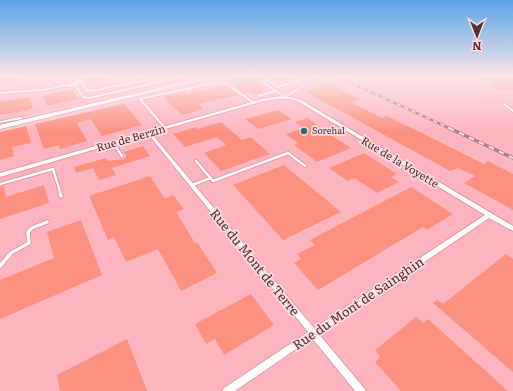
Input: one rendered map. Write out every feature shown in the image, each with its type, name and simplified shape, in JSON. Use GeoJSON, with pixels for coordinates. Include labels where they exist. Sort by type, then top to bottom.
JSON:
{"type":"FeatureCollection","features":[{"type":"Feature","properties":{"kind":"main road"},"geometry":{"type":"LineString","coordinates":[[0,122],[126,95]]}},
{"type":"Feature","properties":{"kind":"main road"},"geometry":{"type":"LineString","coordinates":[[0,128],[137,95]]}},
{"type":"Feature","properties":{"kind":"street","name":"Rue de la Voyette"},"geometry":{"type":"LineString","coordinates":[[263,100],[285,97],[300,101],[513,229]]}},
{"type":"Feature","properties":{"kind":"street","name":"Rue de Berzin"},"geometry":{"type":"LineString","coordinates":[[0,175],[263,100]]}},
{"type":"Feature","properties":{"kind":"street","name":"Rue du Mont de Terre"},"geometry":{"type":"LineString","coordinates":[[150,133],[361,391]]}},
{"type":"Feature","properties":{"kind":"street","name":"Rue du Mont de Sainghin"},"geometry":{"type":"LineString","coordinates":[[227,391],[490,216]]}},
{"type":"Feature","properties":{"kind":"lane"},"geometry":{"type":"LineString","coordinates":[[82,95],[83,97],[89,98],[101,95]]}},
{"type":"Feature","properties":{"kind":"lane"},"geometry":{"type":"LineString","coordinates":[[157,95],[140,99],[165,128]]}},
{"type":"Feature","properties":{"kind":"lane"},"geometry":{"type":"LineString","coordinates":[[243,95],[254,103]]}},
{"type":"Feature","properties":{"kind":"lane"},"geometry":{"type":"LineString","coordinates":[[282,95],[285,97],[288,95]]}},
{"type":"Feature","properties":{"kind":"lane"},"geometry":{"type":"LineString","coordinates":[[504,104],[513,111]]}},
{"type":"Feature","properties":{"kind":"lane"},"geometry":{"type":"LineString","coordinates":[[113,143],[122,156]]}},
{"type":"Feature","properties":{"kind":"lane"},"geometry":{"type":"LineString","coordinates":[[192,185],[211,178],[213,180],[288,153],[305,166]]}},
{"type":"Feature","properties":{"kind":"lane"},"geometry":{"type":"LineString","coordinates":[[196,161],[211,178]]}},
{"type":"Feature","properties":{"kind":"lane"},"geometry":{"type":"LineString","coordinates":[[0,184],[53,169],[61,196]]}},
{"type":"Feature","properties":{"kind":"lane"},"geometry":{"type":"LineString","coordinates":[[0,266],[10,254],[30,244],[28,232],[32,228],[47,222]]}},
{"type":"Feature","properties":{"kind":"shaded area"},"geometry":{"type":"Polygon","coordinates":[[[0,95],[118,95],[0,122],[0,95]]]}},
{"type":"Feature","properties":{"kind":"shaded area"},"geometry":{"type":"Polygon","coordinates":[[[154,95],[513,95],[513,162],[471,143],[513,163],[513,391],[0,391],[0,133],[154,95]]]}},
{"type":"Feature","properties":{"kind":"building"},"geometry":{"type":"Polygon","coordinates":[[[76,95],[78,99],[47,106],[43,96],[76,95]]]}},
{"type":"Feature","properties":{"kind":"building"},"geometry":{"type":"Polygon","coordinates":[[[170,95],[237,95],[198,104],[203,109],[182,115],[163,97],[170,95]]]}},
{"type":"Feature","properties":{"kind":"building"},"geometry":{"type":"Polygon","coordinates":[[[312,95],[352,95],[360,99],[351,102],[382,118],[387,116],[484,164],[488,161],[513,174],[513,210],[464,183],[475,176],[458,168],[450,171],[312,95]]]}},
{"type":"Feature","properties":{"kind":"building"},"geometry":{"type":"Polygon","coordinates":[[[29,97],[33,108],[16,113],[0,115],[0,102],[29,97]]]}},
{"type":"Feature","properties":{"kind":"building"},"geometry":{"type":"Polygon","coordinates":[[[124,104],[142,125],[102,136],[91,119],[77,123],[87,141],[60,149],[59,145],[44,149],[35,124],[124,104]]]}},
{"type":"Feature","properties":{"kind":"building"},"geometry":{"type":"Polygon","coordinates":[[[278,110],[292,119],[258,129],[245,119],[278,110]]]}},
{"type":"Feature","properties":{"kind":"building"},"geometry":{"type":"Polygon","coordinates":[[[307,118],[351,148],[317,162],[294,145],[298,143],[286,134],[304,128],[295,122],[307,118]]]}},
{"type":"Feature","properties":{"kind":"building"},"geometry":{"type":"Polygon","coordinates":[[[221,122],[242,140],[251,137],[270,154],[221,171],[204,153],[226,145],[217,137],[185,147],[173,134],[196,127],[198,129],[221,122]]]}},
{"type":"Feature","properties":{"kind":"building"},"geometry":{"type":"Polygon","coordinates":[[[26,126],[31,143],[12,147],[14,156],[0,160],[0,132],[26,126]]]}},
{"type":"Feature","properties":{"kind":"building"},"geometry":{"type":"Polygon","coordinates":[[[143,146],[150,156],[112,168],[116,175],[99,180],[93,168],[76,173],[74,167],[106,158],[108,161],[123,159],[127,156],[124,152],[143,146]]]}},
{"type":"Feature","properties":{"kind":"building"},"geometry":{"type":"Polygon","coordinates":[[[364,153],[397,174],[391,177],[399,182],[377,193],[354,178],[348,181],[329,168],[364,153]]]}},
{"type":"Feature","properties":{"kind":"building"},"geometry":{"type":"Polygon","coordinates":[[[284,165],[341,212],[283,240],[233,185],[284,165]]]}},
{"type":"Feature","properties":{"kind":"building"},"geometry":{"type":"Polygon","coordinates":[[[150,176],[165,199],[173,195],[184,209],[176,212],[195,243],[197,242],[217,273],[181,291],[158,249],[126,262],[114,237],[108,240],[89,196],[150,176]]]}},
{"type":"Feature","properties":{"kind":"building"},"geometry":{"type":"Polygon","coordinates":[[[44,185],[49,203],[0,219],[0,187],[4,186],[6,197],[44,185]]]}},
{"type":"Feature","properties":{"kind":"building"},"geometry":{"type":"Polygon","coordinates":[[[411,187],[453,214],[427,230],[423,227],[318,290],[294,263],[301,259],[297,254],[315,245],[310,240],[411,187]]]}},
{"type":"Feature","properties":{"kind":"building"},"geometry":{"type":"Polygon","coordinates":[[[81,220],[102,275],[0,319],[0,280],[54,258],[47,232],[81,220]]]}},
{"type":"Feature","properties":{"kind":"building"},"geometry":{"type":"Polygon","coordinates":[[[506,254],[513,259],[513,372],[433,303],[437,300],[443,304],[506,254]]]}},
{"type":"Feature","properties":{"kind":"building"},"geometry":{"type":"Polygon","coordinates":[[[251,294],[274,325],[224,355],[215,339],[206,344],[195,324],[251,294]]]}},
{"type":"Feature","properties":{"kind":"building"},"geometry":{"type":"Polygon","coordinates":[[[416,317],[423,323],[428,319],[508,391],[401,391],[375,362],[380,357],[375,350],[416,317]]]}},
{"type":"Feature","properties":{"kind":"building"},"geometry":{"type":"Polygon","coordinates":[[[127,339],[147,391],[60,391],[57,375],[127,339]]]}},
{"type":"Feature","properties":{"kind":"railway"},"geometry":{"type":"LineString","coordinates":[[378,95],[451,129]]}},
{"type":"Feature","properties":{"kind":"railway"},"geometry":{"type":"LineString","coordinates":[[449,128],[513,158]]}},
{"type":"Feature","properties":{"kind":"place","name":"Sorehal"},"geometry":{"type":"Point","coordinates":[304,131]}}]}
